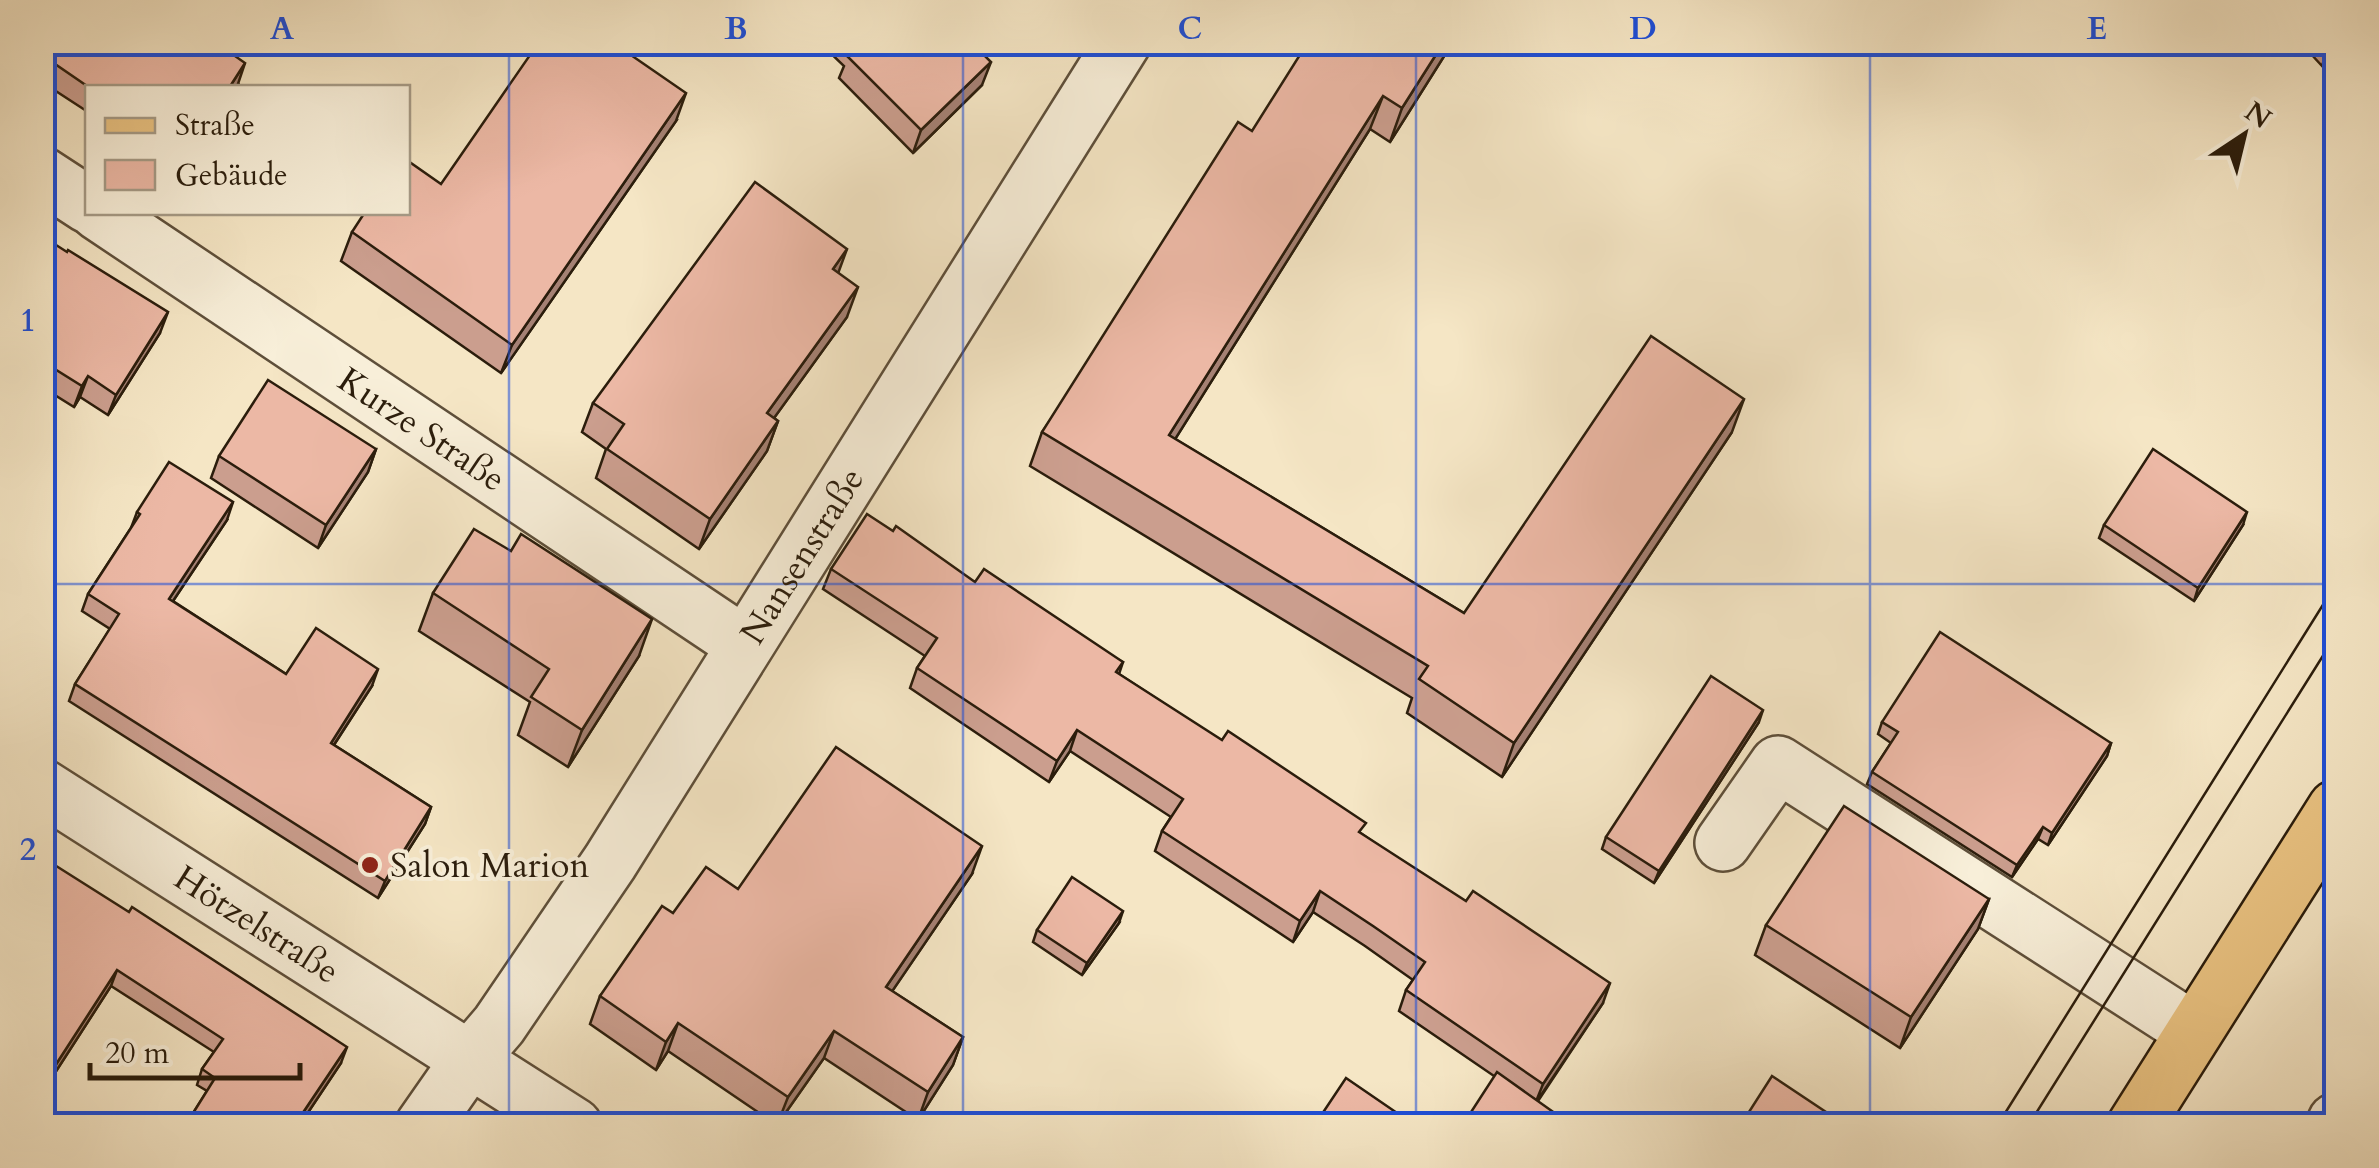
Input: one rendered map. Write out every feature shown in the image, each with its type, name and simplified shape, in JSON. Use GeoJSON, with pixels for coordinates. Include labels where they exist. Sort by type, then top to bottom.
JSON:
{"type":"FeatureCollection","features":[{"type":"Feature","properties":{"kind":"main road"},"geometry":{"type":"LineString","coordinates":[[2134,1126],[2336,808]]}},
{"type":"Feature","properties":{"kind":"street","name":"Nansenstraße"},"geometry":{"type":"LineString","coordinates":[[422,1126],[499,1025],[610,862],[1123,42]]}},
{"type":"Feature","properties":{"kind":"street"},"geometry":{"type":"LineString","coordinates":[[42,175],[85,203]]}},
{"type":"Feature","properties":{"kind":"street","name":"Kurze Straße"},"geometry":{"type":"LineString","coordinates":[[102,215],[745,646]]}},
{"type":"Feature","properties":{"kind":"street"},"geometry":{"type":"LineString","coordinates":[[1723,843],[1778,764],[2194,1031]]}},
{"type":"Feature","properties":{"kind":"street","name":"Hötzelstraße"},"geometry":{"type":"LineString","coordinates":[[42,787],[574,1126]]}},
{"type":"Feature","properties":{"kind":"building"},"geometry":{"type":"Polygon","coordinates":[[[42,42],[215,42],[245,63],[231,85],[86,85],[42,55],[42,42]]]}},
{"type":"Feature","properties":{"kind":"building"},"geometry":{"type":"Polygon","coordinates":[[[539,42],[612,42],[686,93],[512,345],[352,232],[363,215],[410,215],[410,162],[441,184],[539,42]]]}},
{"type":"Feature","properties":{"kind":"building"},"geometry":{"type":"Polygon","coordinates":[[[851,42],[971,42],[991,62],[921,130],[847,56],[856,47],[851,42]]]}},
{"type":"Feature","properties":{"kind":"building"},"geometry":{"type":"Polygon","coordinates":[[[1308,42],[1444,42],[1402,108],[1383,96],[1169,435],[1464,613],[1651,336],[1744,399],[1514,743],[1419,679],[1428,666],[1042,432],[1238,122],[1252,131],[1308,42]]]}},
{"type":"Feature","properties":{"kind":"building"},"geometry":{"type":"Polygon","coordinates":[[[755,182],[847,249],[833,269],[858,287],[767,413],[778,421],[710,519],[607,449],[624,424],[593,403],[755,182]]]}},
{"type":"Feature","properties":{"kind":"building"},"geometry":{"type":"Polygon","coordinates":[[[42,236],[168,312],[116,395],[88,376],[82,386],[42,361],[42,236]]]}},
{"type":"Feature","properties":{"kind":"building"},"geometry":{"type":"Polygon","coordinates":[[[268,380],[376,449],[326,525],[219,456],[268,380]]]}},
{"type":"Feature","properties":{"kind":"building"},"geometry":{"type":"Polygon","coordinates":[[[2153,449],[2247,512],[2198,588],[2104,525],[2153,449]]]}},
{"type":"Feature","properties":{"kind":"building"},"geometry":{"type":"Polygon","coordinates":[[[169,462],[233,502],[169,599],[286,674],[316,628],[378,669],[331,743],[431,807],[385,881],[75,684],[119,614],[88,594],[169,462]]]}},
{"type":"Feature","properties":{"kind":"building"},"geometry":{"type":"Polygon","coordinates":[[[867,514],[893,531],[896,526],[975,582],[984,569],[1123,662],[1116,672],[1222,740],[1228,731],[1366,823],[1359,832],[1466,901],[1473,891],[1610,983],[1543,1084],[1406,990],[1425,962],[1373,926],[1320,891],[1300,921],[1162,831],[1183,799],[1077,730],[1057,761],[917,668],[937,638],[831,569],[867,514]]]}},
{"type":"Feature","properties":{"kind":"building"},"geometry":{"type":"Polygon","coordinates":[[[474,529],[511,551],[521,534],[652,619],[582,730],[531,697],[549,669],[433,593],[474,529]]]}},
{"type":"Feature","properties":{"kind":"building"},"geometry":{"type":"Polygon","coordinates":[[[1940,632],[2111,743],[2052,833],[2043,827],[2017,865],[1872,772],[1898,732],[1882,722],[1940,632]]]}},
{"type":"Feature","properties":{"kind":"building"},"geometry":{"type":"Polygon","coordinates":[[[1711,676],[1763,710],[1659,871],[1606,837],[1711,676]]]}},
{"type":"Feature","properties":{"kind":"building"},"geometry":{"type":"Polygon","coordinates":[[[836,747],[982,846],[886,987],[963,1037],[928,1092],[834,1031],[788,1097],[678,1023],[666,1042],[600,996],[662,906],[673,913],[706,867],[738,889],[836,747]]]}},
{"type":"Feature","properties":{"kind":"building"},"geometry":{"type":"Polygon","coordinates":[[[1844,806],[1989,899],[1911,1017],[1766,925],[1844,806]]]}},
{"type":"Feature","properties":{"kind":"building"},"geometry":{"type":"Polygon","coordinates":[[[42,857],[129,912],[132,907],[347,1047],[294,1126],[185,1126],[215,1078],[202,1069],[223,1039],[117,970],[42,1086],[42,857]]]}},
{"type":"Feature","properties":{"kind":"building"},"geometry":{"type":"Polygon","coordinates":[[[1072,877],[1123,911],[1087,963],[1037,930],[1072,877]]]}},
{"type":"Feature","properties":{"kind":"building"},"geometry":{"type":"Polygon","coordinates":[[[1497,1072],[1573,1126],[1462,1126],[1497,1072]]]}},
{"type":"Feature","properties":{"kind":"building"},"geometry":{"type":"Polygon","coordinates":[[[1772,1076],[1847,1126],[1740,1126],[1772,1076]]]}},
{"type":"Feature","properties":{"kind":"building"},"geometry":{"type":"Polygon","coordinates":[[[1346,1078],[1416,1126],[1314,1126],[1346,1078]]]}},
{"type":"Feature","properties":{"kind":"tram line"},"geometry":{"type":"LineString","coordinates":[[1997,1126],[2336,584]]}},
{"type":"Feature","properties":{"kind":"tram line"},"geometry":{"type":"LineString","coordinates":[[2028,1126],[2336,635]]}},
{"type":"Feature","properties":{"kind":"place","name":"Salon Marion"},"geometry":{"type":"Point","coordinates":[370,865]}}]}
